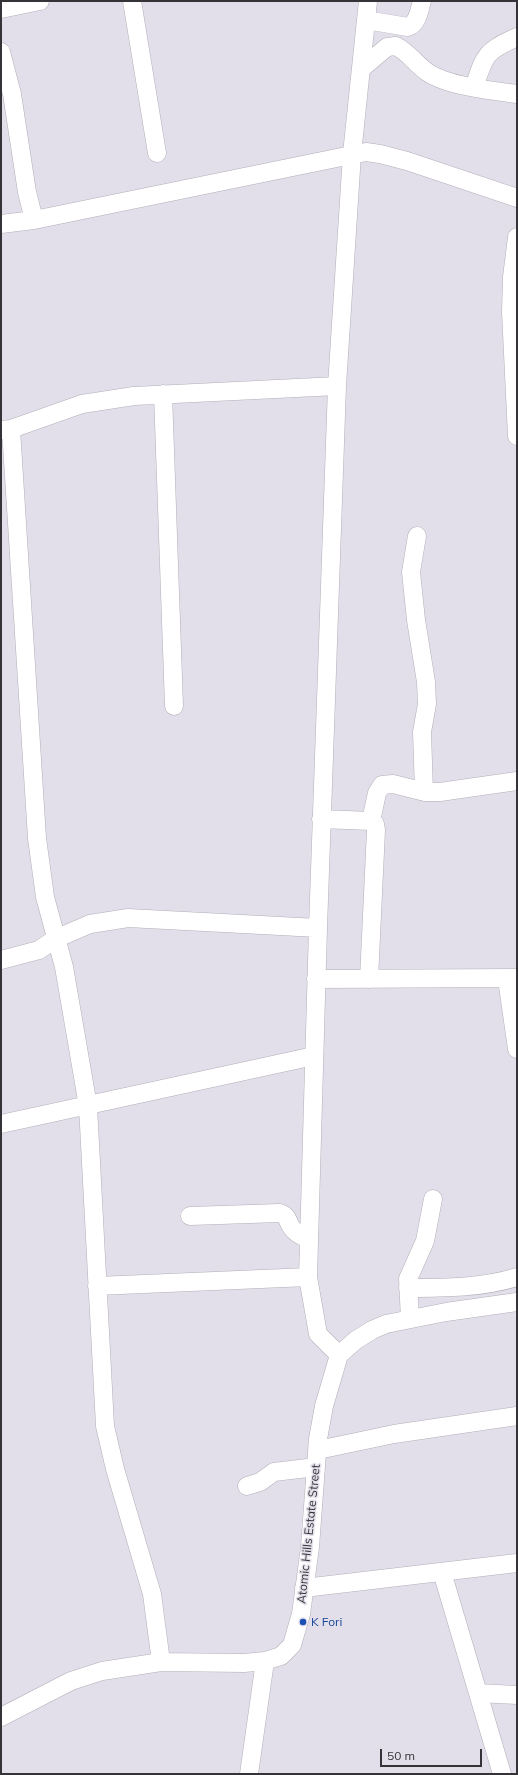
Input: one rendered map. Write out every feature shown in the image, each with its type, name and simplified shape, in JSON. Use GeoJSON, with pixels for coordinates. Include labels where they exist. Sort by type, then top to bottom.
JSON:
{"type":"FeatureCollection","features":[{"type":"Feature","properties":{"kind":"street"},"geometry":{"type":"LineString","coordinates":[[1,10],[40,1]]}},
{"type":"Feature","properties":{"kind":"street"},"geometry":{"type":"LineString","coordinates":[[132,1],[158,153]]}},
{"type":"Feature","properties":{"kind":"street"},"geometry":{"type":"LineString","coordinates":[[340,1355],[318,1334],[308,1278],[321,819],[337,386],[352,154],[368,1]]}},
{"type":"Feature","properties":{"kind":"street"},"geometry":{"type":"LineString","coordinates":[[366,20],[408,27],[416,22],[422,1]]}},
{"type":"Feature","properties":{"kind":"street"},"geometry":{"type":"LineString","coordinates":[[474,87],[483,59],[490,51],[517,37]]}},
{"type":"Feature","properties":{"kind":"street"},"geometry":{"type":"LineString","coordinates":[[361,69],[387,47],[396,46],[434,76],[474,87],[517,94]]}},
{"type":"Feature","properties":{"kind":"street"},"geometry":{"type":"LineString","coordinates":[[1,52],[12,94],[27,192],[34,220]]}},
{"type":"Feature","properties":{"kind":"street"},"geometry":{"type":"LineString","coordinates":[[1,224],[34,220],[366,152],[380,154],[517,198]]}},
{"type":"Feature","properties":{"kind":"street"},"geometry":{"type":"LineString","coordinates":[[517,237],[511,298],[517,436]]}},
{"type":"Feature","properties":{"kind":"street"},"geometry":{"type":"LineString","coordinates":[[160,1662],[152,1594],[115,1469],[104,1426],[88,1106],[64,967],[55,939],[45,897],[37,838],[6,430],[82,404],[134,396],[337,386]]}},
{"type":"Feature","properties":{"kind":"street"},"geometry":{"type":"LineString","coordinates":[[163,394],[174,706]]}},
{"type":"Feature","properties":{"kind":"street"},"geometry":{"type":"LineString","coordinates":[[417,536],[412,572],[416,620],[426,682],[427,704],[422,732],[424,792]]}},
{"type":"Feature","properties":{"kind":"street"},"geometry":{"type":"LineString","coordinates":[[371,821],[377,793],[382,785],[393,784],[424,792],[440,792],[517,781]]}},
{"type":"Feature","properties":{"kind":"street"},"geometry":{"type":"LineString","coordinates":[[321,819],[371,821],[375,824],[376,830],[369,979]]}},
{"type":"Feature","properties":{"kind":"street"},"geometry":{"type":"LineString","coordinates":[[1,960],[39,950],[55,939],[90,924],[128,918],[318,928]]}},
{"type":"Feature","properties":{"kind":"street"},"geometry":{"type":"LineString","coordinates":[[316,979],[512,978],[517,1049]]}},
{"type":"Feature","properties":{"kind":"street"},"geometry":{"type":"LineString","coordinates":[[1,1124],[314,1056]]}},
{"type":"Feature","properties":{"kind":"street"},"geometry":{"type":"LineString","coordinates":[[410,1319],[408,1279],[425,1241],[433,1199]]}},
{"type":"Feature","properties":{"kind":"street"},"geometry":{"type":"LineString","coordinates":[[190,1216],[280,1212],[287,1217],[291,1228],[309,1240]]}},
{"type":"Feature","properties":{"kind":"street"},"geometry":{"type":"LineString","coordinates":[[408,1288],[445,1288],[481,1285],[517,1277]]}},
{"type":"Feature","properties":{"kind":"street"},"geometry":{"type":"LineString","coordinates":[[97,1286],[308,1278]]}},
{"type":"Feature","properties":{"kind":"street","name":"Atomic Hills Estate Street"},"geometry":{"type":"LineString","coordinates":[[1,1717],[71,1681],[102,1671],[160,1662],[244,1663],[265,1661],[281,1656],[292,1645],[301,1614],[310,1547],[317,1459],[324,1406],[340,1355],[356,1340],[372,1330],[386,1324],[517,1302]]}},
{"type":"Feature","properties":{"kind":"street"},"geometry":{"type":"LineString","coordinates":[[247,1486],[260,1482],[274,1472],[394,1434],[517,1416]]}},
{"type":"Feature","properties":{"kind":"street"},"geometry":{"type":"LineString","coordinates":[[304,1588],[517,1563]]}},
{"type":"Feature","properties":{"kind":"street"},"geometry":{"type":"LineString","coordinates":[[442,1572],[502,1774]]}},
{"type":"Feature","properties":{"kind":"street"},"geometry":{"type":"LineString","coordinates":[[249,1774],[265,1661]]}},
{"type":"Feature","properties":{"kind":"street"},"geometry":{"type":"LineString","coordinates":[[478,1693],[517,1695]]}},
{"type":"Feature","properties":{"kind":"place","name":"K Fori"},"geometry":{"type":"Point","coordinates":[303,1622]}}]}
